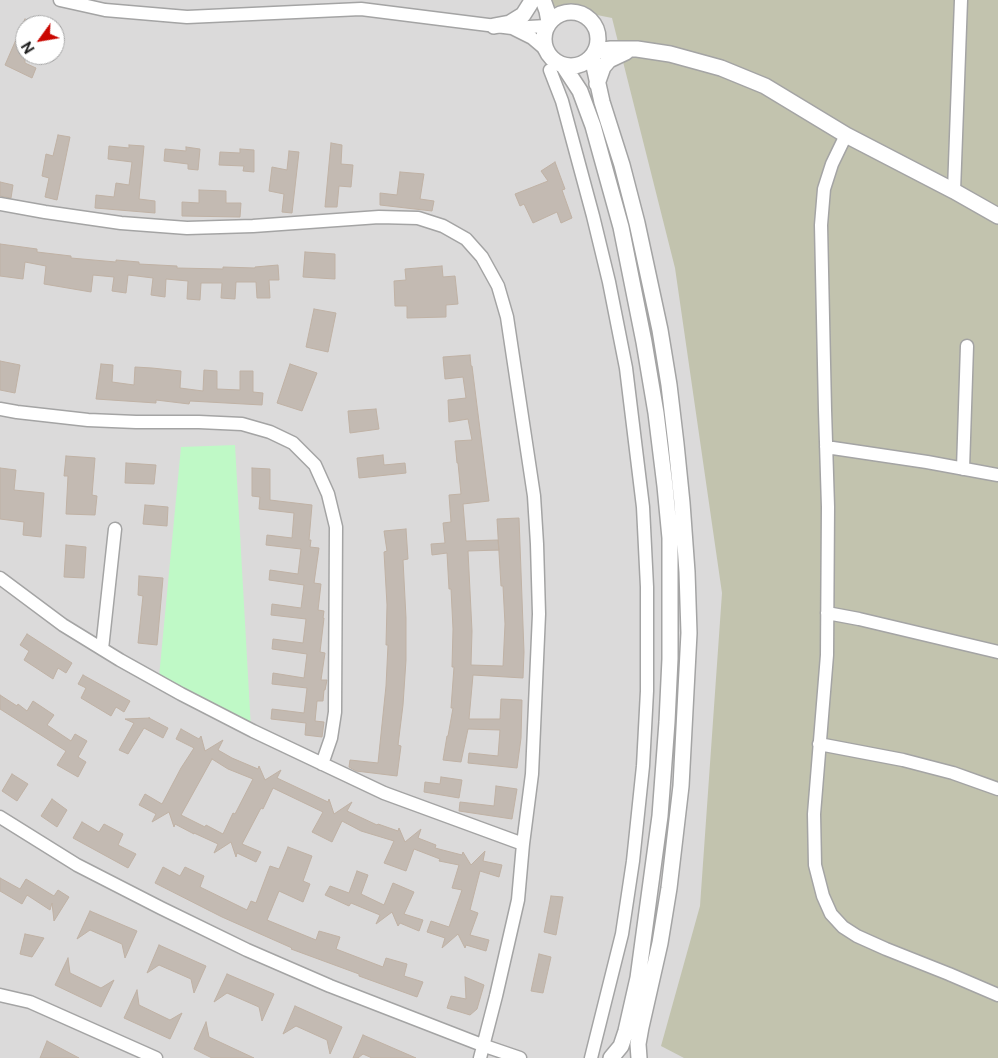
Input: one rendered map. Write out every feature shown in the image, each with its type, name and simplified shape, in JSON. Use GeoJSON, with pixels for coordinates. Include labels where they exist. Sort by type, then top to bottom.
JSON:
{"type":"FeatureCollection","features":[{"type":"Feature","properties":{"kind":"street"},"geometry":{"type":"LineString","coordinates":[[60,0],[105,10],[186,18],[360,4],[512,28],[548,24]]}},
{"type":"Feature","properties":{"kind":"street"},"geometry":{"type":"LineString","coordinates":[[494,26],[510,23],[523,15],[532,0]]}},
{"type":"Feature","properties":{"kind":"street"},"geometry":{"type":"LineString","coordinates":[[543,0],[547,11],[548,24]]}},
{"type":"Feature","properties":{"kind":"street"},"geometry":{"type":"LineString","coordinates":[[565,0],[577,12]]}},
{"type":"Feature","properties":{"kind":"street"},"geometry":{"type":"LineString","coordinates":[[954,191],[961,0]]}},
{"type":"Feature","properties":{"kind":"street"},"geometry":{"type":"LineString","coordinates":[[545,48],[544,33],[548,24],[553,17],[562,12],[577,12],[588,17],[594,24],[599,40],[594,54],[586,62],[578,66],[556,68]]}},
{"type":"Feature","properties":{"kind":"street"},"geometry":{"type":"LineString","coordinates":[[512,28],[532,38],[545,48],[556,68],[562,102],[609,282],[626,368],[643,507],[647,587],[647,691],[644,747],[633,861],[622,934],[591,1058]]}},
{"type":"Feature","properties":{"kind":"street"},"geometry":{"type":"LineString","coordinates":[[596,28],[608,39],[635,49]]}},
{"type":"Feature","properties":{"kind":"street"},"geometry":{"type":"LineString","coordinates":[[594,54],[611,50],[635,49],[670,54],[721,68],[765,86],[846,135],[998,216]]}},
{"type":"Feature","properties":{"kind":"street"},"geometry":{"type":"LineString","coordinates":[[598,84],[603,67],[609,60],[635,49]]}},
{"type":"Feature","properties":{"kind":"street"},"geometry":{"type":"LineString","coordinates":[[594,54],[602,102],[622,165],[660,330],[676,444],[687,572],[689,634],[678,814],[662,934],[638,1044],[639,1058]]}},
{"type":"Feature","properties":{"kind":"street"},"geometry":{"type":"LineString","coordinates":[[556,68],[580,91],[593,126],[621,228],[656,413],[670,538],[670,659],[660,816],[638,978],[621,1046],[611,1058]]}},
{"type":"Feature","properties":{"kind":"street"},"geometry":{"type":"LineString","coordinates":[[846,135],[832,164],[824,189],[821,225],[828,507],[827,655],[814,814],[815,865],[823,896],[831,914],[843,926],[886,950],[998,995]]}},
{"type":"Feature","properties":{"kind":"street"},"geometry":{"type":"LineString","coordinates":[[0,204],[122,223],[187,228],[253,226],[379,217],[418,218],[443,226],[466,240],[482,257],[498,286],[507,317],[534,496],[539,614],[532,774],[522,844],[518,900],[481,1052]]}},
{"type":"Feature","properties":{"kind":"street"},"geometry":{"type":"LineString","coordinates":[[962,469],[967,346]]}},
{"type":"Feature","properties":{"kind":"street"},"geometry":{"type":"LineString","coordinates":[[0,408],[17,412],[88,420],[242,424],[270,432],[293,443],[315,466],[328,494],[336,527],[335,712],[331,738],[322,764]]}},
{"type":"Feature","properties":{"kind":"street"},"geometry":{"type":"LineString","coordinates":[[826,447],[998,475]]}},
{"type":"Feature","properties":{"kind":"street"},"geometry":{"type":"LineString","coordinates":[[102,649],[115,529]]}},
{"type":"Feature","properties":{"kind":"street"},"geometry":{"type":"LineString","coordinates":[[0,578],[63,625],[102,649],[181,694],[253,731],[384,793],[522,844]]}},
{"type":"Feature","properties":{"kind":"street"},"geometry":{"type":"LineString","coordinates":[[827,613],[998,652]]}},
{"type":"Feature","properties":{"kind":"street"},"geometry":{"type":"LineString","coordinates":[[819,744],[903,760],[953,773],[998,789]]}},
{"type":"Feature","properties":{"kind":"street"},"geometry":{"type":"LineString","coordinates":[[0,817],[78,865],[247,950],[481,1052],[520,1058]]}},
{"type":"Feature","properties":{"kind":"street"},"geometry":{"type":"LineString","coordinates":[[0,995],[30,1002],[156,1058]]}},
{"type":"Feature","properties":{"kind":"street"},"geometry":{"type":"LineString","coordinates":[[616,1058],[627,1058]]}},
{"type":"Feature","properties":{"kind":"shaded area"},"geometry":{"type":"Polygon","coordinates":[[[0,0],[998,0],[998,1058],[0,1058],[0,0]]]}},
{"type":"Feature","properties":{"kind":"shaded area"},"geometry":{"type":"Polygon","coordinates":[[[522,0],[998,0],[998,1058],[684,1058],[661,1046],[700,906],[722,593],[675,268],[612,18],[522,0]]]}},
{"type":"Feature","properties":{"kind":"green space"},"geometry":{"type":"Polygon","coordinates":[[[235,445],[251,729],[159,677],[181,447],[235,445]]]}},
{"type":"Feature","properties":{"kind":"building"},"geometry":{"type":"Polygon","coordinates":[[[15,42],[15,65],[29,65],[36,68],[32,78],[5,65],[15,42]]]}},
{"type":"Feature","properties":{"kind":"building"},"geometry":{"type":"Polygon","coordinates":[[[58,135],[70,137],[57,200],[45,197],[49,178],[42,176],[46,154],[53,156],[58,135]]]}},
{"type":"Feature","properties":{"kind":"building"},"geometry":{"type":"Polygon","coordinates":[[[331,143],[342,145],[341,164],[353,165],[351,187],[339,186],[337,207],[325,207],[331,143]]]}},
{"type":"Feature","properties":{"kind":"building"},"geometry":{"type":"Polygon","coordinates":[[[129,145],[144,146],[139,199],[155,201],[155,213],[95,208],[96,195],[114,197],[116,183],[129,185],[132,162],[108,159],[109,146],[129,148],[129,145]]]}},
{"type":"Feature","properties":{"kind":"building"},"geometry":{"type":"Polygon","coordinates":[[[186,147],[200,149],[198,170],[188,169],[188,164],[164,161],[165,149],[186,151],[186,147]]]}},
{"type":"Feature","properties":{"kind":"building"},"geometry":{"type":"Polygon","coordinates":[[[240,149],[254,150],[254,172],[243,171],[244,166],[219,165],[220,152],[240,153],[240,149]]]}},
{"type":"Feature","properties":{"kind":"building"},"geometry":{"type":"Polygon","coordinates":[[[289,151],[299,152],[292,213],[282,212],[284,194],[269,191],[272,167],[287,170],[289,151]]]}},
{"type":"Feature","properties":{"kind":"building"},"geometry":{"type":"Polygon","coordinates":[[[555,162],[565,189],[562,190],[572,218],[561,223],[557,212],[533,223],[524,204],[520,206],[515,194],[548,181],[541,171],[555,162]]]}},
{"type":"Feature","properties":{"kind":"building"},"geometry":{"type":"Polygon","coordinates":[[[400,172],[424,174],[420,199],[434,201],[432,211],[380,205],[380,193],[397,195],[400,172]]]}},
{"type":"Feature","properties":{"kind":"building"},"geometry":{"type":"Polygon","coordinates":[[[0,182],[13,185],[11,198],[0,196],[0,182]]]}},
{"type":"Feature","properties":{"kind":"building"},"geometry":{"type":"Polygon","coordinates":[[[199,190],[226,191],[226,203],[241,203],[240,217],[182,216],[182,202],[199,203],[199,190]]]}},
{"type":"Feature","properties":{"kind":"building"},"geometry":{"type":"Polygon","coordinates":[[[0,244],[37,249],[37,252],[71,256],[71,258],[139,262],[139,264],[177,266],[177,268],[223,269],[223,267],[255,268],[278,265],[279,280],[269,280],[270,298],[257,298],[256,282],[236,282],[235,299],[221,298],[222,283],[201,283],[200,300],[187,299],[188,281],[166,279],[165,297],[151,295],[153,278],[128,275],[126,293],[112,291],[114,277],[93,275],[91,292],[44,284],[46,266],[25,262],[23,279],[0,276],[0,244]]]}},
{"type":"Feature","properties":{"kind":"building"},"geometry":{"type":"Polygon","coordinates":[[[305,252],[335,254],[335,279],[303,277],[305,252]]]}},
{"type":"Feature","properties":{"kind":"building"},"geometry":{"type":"Polygon","coordinates":[[[442,266],[443,277],[455,276],[458,304],[446,305],[446,317],[407,318],[407,306],[395,306],[394,281],[406,280],[405,269],[442,266]]]}},
{"type":"Feature","properties":{"kind":"building"},"geometry":{"type":"Polygon","coordinates":[[[314,309],[336,313],[328,352],[306,347],[314,309]]]}},
{"type":"Feature","properties":{"kind":"building"},"geometry":{"type":"Polygon","coordinates":[[[470,355],[489,501],[463,504],[466,541],[498,540],[499,546],[497,519],[519,518],[524,652],[523,678],[473,675],[469,719],[500,719],[501,699],[522,700],[521,738],[517,768],[468,763],[469,753],[498,756],[500,730],[468,729],[461,762],[443,760],[453,708],[451,708],[454,667],[452,667],[451,589],[449,589],[447,553],[432,555],[431,544],[445,543],[443,523],[451,522],[449,495],[461,494],[455,441],[472,440],[468,419],[449,422],[448,400],[466,398],[463,377],[445,379],[443,357],[470,355]],[[499,550],[468,551],[472,631],[471,665],[503,666],[505,624],[499,550]]]}},
{"type":"Feature","properties":{"kind":"building"},"geometry":{"type":"Polygon","coordinates":[[[0,361],[20,365],[15,393],[0,390],[0,361]]]}},
{"type":"Feature","properties":{"kind":"building"},"geometry":{"type":"Polygon","coordinates":[[[101,364],[113,365],[112,382],[134,385],[135,367],[152,368],[181,371],[180,388],[203,391],[204,370],[217,371],[217,389],[240,390],[240,371],[253,371],[253,392],[263,393],[262,405],[190,401],[189,404],[156,400],[156,403],[96,399],[101,364]]]}},
{"type":"Feature","properties":{"kind":"building"},"geometry":{"type":"Polygon","coordinates":[[[290,364],[317,373],[302,411],[277,403],[290,364]]]}},
{"type":"Feature","properties":{"kind":"building"},"geometry":{"type":"Polygon","coordinates":[[[376,409],[379,429],[350,433],[348,411],[376,409]]]}},
{"type":"Feature","properties":{"kind":"building"},"geometry":{"type":"Polygon","coordinates":[[[383,455],[384,465],[405,463],[406,473],[359,478],[357,458],[383,455]]]}},
{"type":"Feature","properties":{"kind":"building"},"geometry":{"type":"Polygon","coordinates":[[[66,456],[95,458],[92,495],[97,496],[95,515],[66,514],[68,476],[64,476],[66,456]]]}},
{"type":"Feature","properties":{"kind":"building"},"geometry":{"type":"Polygon","coordinates":[[[126,463],[156,465],[154,484],[125,483],[126,463]]]}},
{"type":"Feature","properties":{"kind":"building"},"geometry":{"type":"Polygon","coordinates":[[[0,468],[16,470],[14,490],[44,493],[41,537],[23,535],[24,522],[0,519],[0,468]]]}},
{"type":"Feature","properties":{"kind":"building"},"geometry":{"type":"Polygon","coordinates":[[[252,468],[270,469],[270,500],[312,505],[309,540],[311,540],[310,547],[319,548],[314,583],[321,584],[318,610],[324,611],[320,652],[325,653],[321,680],[327,680],[323,701],[317,701],[315,721],[324,722],[322,737],[305,735],[306,723],[271,719],[272,709],[304,713],[307,688],[272,684],[273,673],[304,678],[307,654],[272,649],[273,639],[303,643],[306,619],[271,615],[272,604],[301,608],[304,585],[269,580],[270,570],[298,574],[301,549],[266,545],[267,535],[292,538],[294,513],[259,509],[260,497],[252,496],[252,468]]]}},
{"type":"Feature","properties":{"kind":"building"},"geometry":{"type":"Polygon","coordinates":[[[145,505],[168,507],[167,526],[143,524],[145,505]]]}},
{"type":"Feature","properties":{"kind":"building"},"geometry":{"type":"Polygon","coordinates":[[[406,529],[408,559],[403,560],[406,660],[398,745],[401,746],[397,776],[356,771],[349,767],[350,760],[378,763],[388,645],[386,645],[387,605],[384,552],[387,551],[384,531],[406,529]]]}},
{"type":"Feature","properties":{"kind":"building"},"geometry":{"type":"Polygon","coordinates":[[[66,545],[86,547],[84,578],[64,577],[66,545]]]}},
{"type":"Feature","properties":{"kind":"building"},"geometry":{"type":"Polygon","coordinates":[[[139,576],[163,578],[157,645],[138,643],[143,596],[138,595],[139,576]]]}},
{"type":"Feature","properties":{"kind":"building"},"geometry":{"type":"Polygon","coordinates":[[[27,634],[72,663],[66,673],[58,668],[53,679],[24,660],[29,651],[20,645],[27,634]]]}},
{"type":"Feature","properties":{"kind":"building"},"geometry":{"type":"Polygon","coordinates":[[[83,675],[130,701],[124,712],[116,707],[111,716],[81,698],[86,688],[78,684],[83,675]]]}},
{"type":"Feature","properties":{"kind":"building"},"geometry":{"type":"Polygon","coordinates":[[[0,695],[27,711],[33,701],[54,715],[47,725],[71,741],[75,734],[87,741],[78,757],[86,762],[78,777],[57,765],[66,751],[0,709],[0,695]]]}},
{"type":"Feature","properties":{"kind":"building"},"geometry":{"type":"Polygon","coordinates":[[[149,718],[168,728],[163,738],[144,728],[128,754],[119,750],[134,723],[125,719],[149,718]]]}},
{"type":"Feature","properties":{"kind":"building"},"geometry":{"type":"Polygon","coordinates":[[[181,729],[199,739],[201,736],[205,751],[223,740],[218,750],[258,769],[259,766],[265,780],[281,770],[277,778],[328,802],[329,799],[334,814],[352,802],[347,811],[377,825],[398,831],[399,828],[405,842],[421,829],[418,838],[436,845],[435,848],[462,855],[463,852],[471,865],[485,851],[483,861],[502,865],[499,877],[480,871],[470,910],[478,913],[470,935],[489,940],[486,951],[466,945],[465,948],[458,934],[442,948],[445,938],[427,932],[431,921],[449,927],[462,890],[452,888],[459,865],[439,861],[440,859],[414,849],[406,871],[384,863],[394,841],[361,831],[342,821],[332,842],[312,832],[323,812],[273,788],[242,844],[261,852],[256,862],[237,853],[236,857],[231,842],[214,853],[218,844],[175,824],[174,827],[169,812],[152,822],[156,814],[139,805],[145,794],[162,804],[194,748],[176,739],[181,729]],[[212,759],[181,815],[223,834],[253,779],[228,769],[212,759]]]}},
{"type":"Feature","properties":{"kind":"building"},"geometry":{"type":"Polygon","coordinates":[[[12,774],[28,784],[17,801],[2,791],[12,774]]]}},
{"type":"Feature","properties":{"kind":"building"},"geometry":{"type":"Polygon","coordinates":[[[441,777],[462,780],[459,798],[424,792],[425,782],[440,784],[441,777]]]}},
{"type":"Feature","properties":{"kind":"building"},"geometry":{"type":"Polygon","coordinates":[[[496,786],[517,789],[512,819],[459,811],[460,802],[494,806],[496,786]]]}},
{"type":"Feature","properties":{"kind":"building"},"geometry":{"type":"Polygon","coordinates":[[[52,799],[67,810],[57,827],[41,816],[52,799]]]}},
{"type":"Feature","properties":{"kind":"building"},"geometry":{"type":"Polygon","coordinates":[[[82,822],[99,832],[104,824],[123,834],[118,845],[136,854],[128,868],[73,838],[82,822]]]}},
{"type":"Feature","properties":{"kind":"building"},"geometry":{"type":"Polygon","coordinates":[[[288,847],[312,856],[303,881],[310,884],[303,902],[279,891],[267,920],[316,940],[319,931],[340,937],[336,949],[383,967],[386,958],[407,964],[404,976],[423,982],[417,997],[291,949],[155,883],[163,867],[180,876],[185,867],[204,876],[200,887],[247,910],[251,901],[256,903],[270,866],[279,869],[288,847]]]}},
{"type":"Feature","properties":{"kind":"building"},"geometry":{"type":"Polygon","coordinates":[[[357,871],[368,875],[361,894],[384,905],[393,883],[414,892],[404,914],[423,920],[419,931],[400,923],[398,926],[392,912],[376,924],[380,915],[351,903],[349,906],[325,895],[330,886],[349,893],[357,871]]]}},
{"type":"Feature","properties":{"kind":"building"},"geometry":{"type":"Polygon","coordinates":[[[0,878],[20,889],[26,879],[54,896],[58,890],[69,897],[54,921],[52,903],[50,910],[27,895],[22,904],[0,891],[0,878]]]}},
{"type":"Feature","properties":{"kind":"building"},"geometry":{"type":"Polygon","coordinates":[[[551,896],[563,897],[556,935],[544,932],[551,896]]]}},
{"type":"Feature","properties":{"kind":"building"},"geometry":{"type":"Polygon","coordinates":[[[90,911],[137,931],[125,958],[122,944],[90,930],[77,939],[90,911]]]}},
{"type":"Feature","properties":{"kind":"building"},"geometry":{"type":"Polygon","coordinates":[[[25,934],[44,938],[32,957],[20,954],[25,934]]]}},
{"type":"Feature","properties":{"kind":"building"},"geometry":{"type":"Polygon","coordinates":[[[159,945],[206,966],[194,993],[191,979],[159,965],[147,973],[159,945]]]}},
{"type":"Feature","properties":{"kind":"building"},"geometry":{"type":"Polygon","coordinates":[[[539,954],[551,957],[543,993],[531,991],[539,954]]]}},
{"type":"Feature","properties":{"kind":"building"},"geometry":{"type":"Polygon","coordinates":[[[68,958],[70,973],[101,988],[114,980],[101,1007],[55,985],[68,958]]]}},
{"type":"Feature","properties":{"kind":"building"},"geometry":{"type":"Polygon","coordinates":[[[227,974],[274,994],[262,1021],[259,1007],[227,993],[214,1002],[227,974]]]}},
{"type":"Feature","properties":{"kind":"building"},"geometry":{"type":"Polygon","coordinates":[[[465,977],[484,985],[477,1009],[470,1015],[447,1008],[451,996],[466,999],[465,977]]]}},
{"type":"Feature","properties":{"kind":"building"},"geometry":{"type":"Polygon","coordinates":[[[137,990],[139,1005],[170,1020],[182,1013],[170,1039],[124,1018],[137,990]]]}},
{"type":"Feature","properties":{"kind":"building"},"geometry":{"type":"Polygon","coordinates":[[[295,1006],[342,1027],[330,1054],[327,1040],[296,1026],[283,1034],[295,1006]]]}},
{"type":"Feature","properties":{"kind":"building"},"geometry":{"type":"Polygon","coordinates":[[[206,1022],[209,1037],[254,1058],[212,1058],[194,1049],[206,1022]]]}},
{"type":"Feature","properties":{"kind":"building"},"geometry":{"type":"Polygon","coordinates":[[[363,1035],[416,1058],[372,1058],[363,1054],[358,1058],[353,1058],[363,1035]]]}},
{"type":"Feature","properties":{"kind":"building"},"geometry":{"type":"Polygon","coordinates":[[[47,1041],[79,1058],[40,1058],[47,1041]]]}}]}
